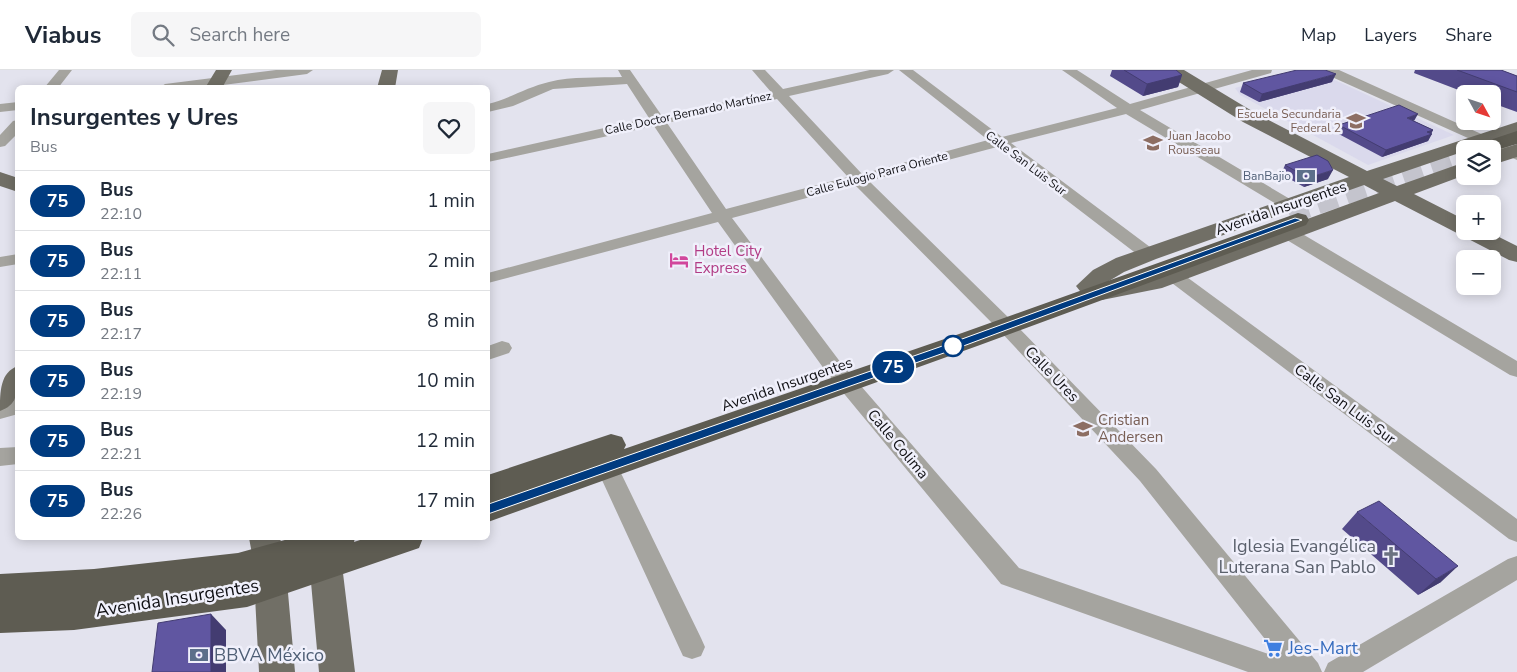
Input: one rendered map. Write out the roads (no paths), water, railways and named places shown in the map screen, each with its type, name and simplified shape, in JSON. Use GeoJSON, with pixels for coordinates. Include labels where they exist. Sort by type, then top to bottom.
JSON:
{"type":"FeatureCollection","features":[{"type":"Feature","properties":{"kind":"highway","name":"Avenida Insurgentes"},"geometry":{"type":"LineString","coordinates":[[490,487],[840,376],[1093,289],[1292,215]]}},
{"type":"Feature","properties":{"kind":"highway","name":"Avenida Insurgentes"},"geometry":{"type":"LineString","coordinates":[[490,508],[606,467],[840,376]]}},
{"type":"Feature","properties":{"kind":"highway","name":"Avenida Insurgentes"},"geometry":{"type":"LineString","coordinates":[[0,589],[94,584],[238,568],[318,547],[387,540]]}},
{"type":"Feature","properties":{"kind":"highway","name":"Avenida Insurgentes"},"geometry":{"type":"LineString","coordinates":[[0,617],[74,614],[247,592],[267,560]]}},
{"type":"Feature","properties":{"kind":"main road"},"geometry":{"type":"LineString","coordinates":[[387,85],[390,70]]}},
{"type":"Feature","properties":{"kind":"main road"},"geometry":{"type":"LineString","coordinates":[[1172,70],[1250,118],[1456,224]]}},
{"type":"Feature","properties":{"kind":"main road"},"geometry":{"type":"LineString","coordinates":[[1195,70],[1201,88]]}},
{"type":"Feature","properties":{"kind":"main road","name":"Avenida Insurgentes"},"geometry":{"type":"LineString","coordinates":[[1136,287],[1093,289],[1095,278],[1114,267],[1148,254],[1292,215],[1365,178],[1506,147],[1517,128]]}},
{"type":"Feature","properties":{"kind":"main road"},"geometry":{"type":"LineString","coordinates":[[1292,215],[1322,220],[1347,213],[1456,171]]}},
{"type":"Feature","properties":{"kind":"main road"},"geometry":{"type":"LineString","coordinates":[[1136,287],[1174,276],[1292,215],[1310,202],[1325,209],[1328,215],[1322,220]]}},
{"type":"Feature","properties":{"kind":"main road"},"geometry":{"type":"LineString","coordinates":[[1488,240],[1517,255]]}},
{"type":"Feature","properties":{"kind":"main road"},"geometry":{"type":"LineString","coordinates":[[0,401],[15,379]]}},
{"type":"Feature","properties":{"kind":"main road"},"geometry":{"type":"LineString","coordinates":[[318,547],[337,672]]}},
{"type":"Feature","properties":{"kind":"main road"},"geometry":{"type":"LineString","coordinates":[[267,560],[277,672]]}},
{"type":"Feature","properties":{"kind":"street"},"geometry":{"type":"LineString","coordinates":[[53,85],[66,70]]}},
{"type":"Feature","properties":{"kind":"street"},"geometry":{"type":"LineString","coordinates":[[185,85],[307,70]]}},
{"type":"Feature","properties":{"kind":"street","name":"Calle Ures"},"geometry":{"type":"LineString","coordinates":[[758,70],[858,179],[1000,321],[1148,475],[1308,672]]}},
{"type":"Feature","properties":{"kind":"street","name":"Calle Doctor Bernardo Martínez"},"geometry":{"type":"LineString","coordinates":[[490,158],[888,70]]}},
{"type":"Feature","properties":{"kind":"street","name":"Calle San Luis Sur"},"geometry":{"type":"LineString","coordinates":[[904,70],[1148,254]]}},
{"type":"Feature","properties":{"kind":"street"},"geometry":{"type":"LineString","coordinates":[[1068,70],[1292,215],[1517,370]]}},
{"type":"Feature","properties":{"kind":"street","name":"Calle Eulogio Parra Oriente"},"geometry":{"type":"LineString","coordinates":[[490,277],[1128,109],[1266,70]]}},
{"type":"Feature","properties":{"kind":"street"},"geometry":{"type":"LineString","coordinates":[[1328,70],[1506,147]]}},
{"type":"Feature","properties":{"kind":"street"},"geometry":{"type":"LineString","coordinates":[[490,108],[508,103],[538,89],[552,85],[627,75]]}},
{"type":"Feature","properties":{"kind":"street","name":"Calle Colima"},"geometry":{"type":"LineString","coordinates":[[627,75],[723,217],[840,376],[1010,576],[1284,672]]}},
{"type":"Feature","properties":{"kind":"street"},"geometry":{"type":"LineString","coordinates":[[0,108],[15,106]]}},
{"type":"Feature","properties":{"kind":"street"},"geometry":{"type":"LineString","coordinates":[[0,143],[15,127]]}},
{"type":"Feature","properties":{"kind":"street"},"geometry":{"type":"LineString","coordinates":[[0,262],[15,260]]}},
{"type":"Feature","properties":{"kind":"street","name":"Calle San Luis Sur"},"geometry":{"type":"LineString","coordinates":[[1174,276],[1517,532]]}},
{"type":"Feature","properties":{"kind":"street"},"geometry":{"type":"LineString","coordinates":[[0,411],[15,407]]}},
{"type":"Feature","properties":{"kind":"street"},"geometry":{"type":"LineString","coordinates":[[0,457],[15,455]]}},
{"type":"Feature","properties":{"kind":"street"},"geometry":{"type":"LineString","coordinates":[[606,467],[692,647]]}},
{"type":"Feature","properties":{"kind":"street"},"geometry":{"type":"LineString","coordinates":[[1338,672],[1517,567]]}},
{"type":"Feature","properties":{"kind":"tunnel"},"geometry":{"type":"LineString","coordinates":[[1289,214],[1456,157]]}},
{"type":"Feature","properties":{"kind":"place","name":"Escuela Secundaria Federal 2"},"geometry":{"type":"Point","coordinates":[1356,121]}},
{"type":"Feature","properties":{"kind":"place","name":"Juan Jacobo Rousseau"},"geometry":{"type":"Point","coordinates":[1153,143]}},
{"type":"Feature","properties":{"kind":"place","name":"BanBajio"},"geometry":{"type":"Point","coordinates":[1306,176]}},
{"type":"Feature","properties":{"kind":"place","name":"Hotel City Express"},"geometry":{"type":"Point","coordinates":[679,260]}},
{"type":"Feature","properties":{"kind":"place","name":"Cristian Andersen"},"geometry":{"type":"Point","coordinates":[1083,429]}},
{"type":"Feature","properties":{"kind":"place","name":"Iglesia Evangélica Luterana San Pablo"},"geometry":{"type":"Point","coordinates":[1391,556]}},
{"type":"Feature","properties":{"kind":"place","name":"Jes-Mart"},"geometry":{"type":"Point","coordinates":[1273,648]}},
{"type":"Feature","properties":{"kind":"place","name":"BBVA México"},"geometry":{"type":"Point","coordinates":[199,655]}}]}
